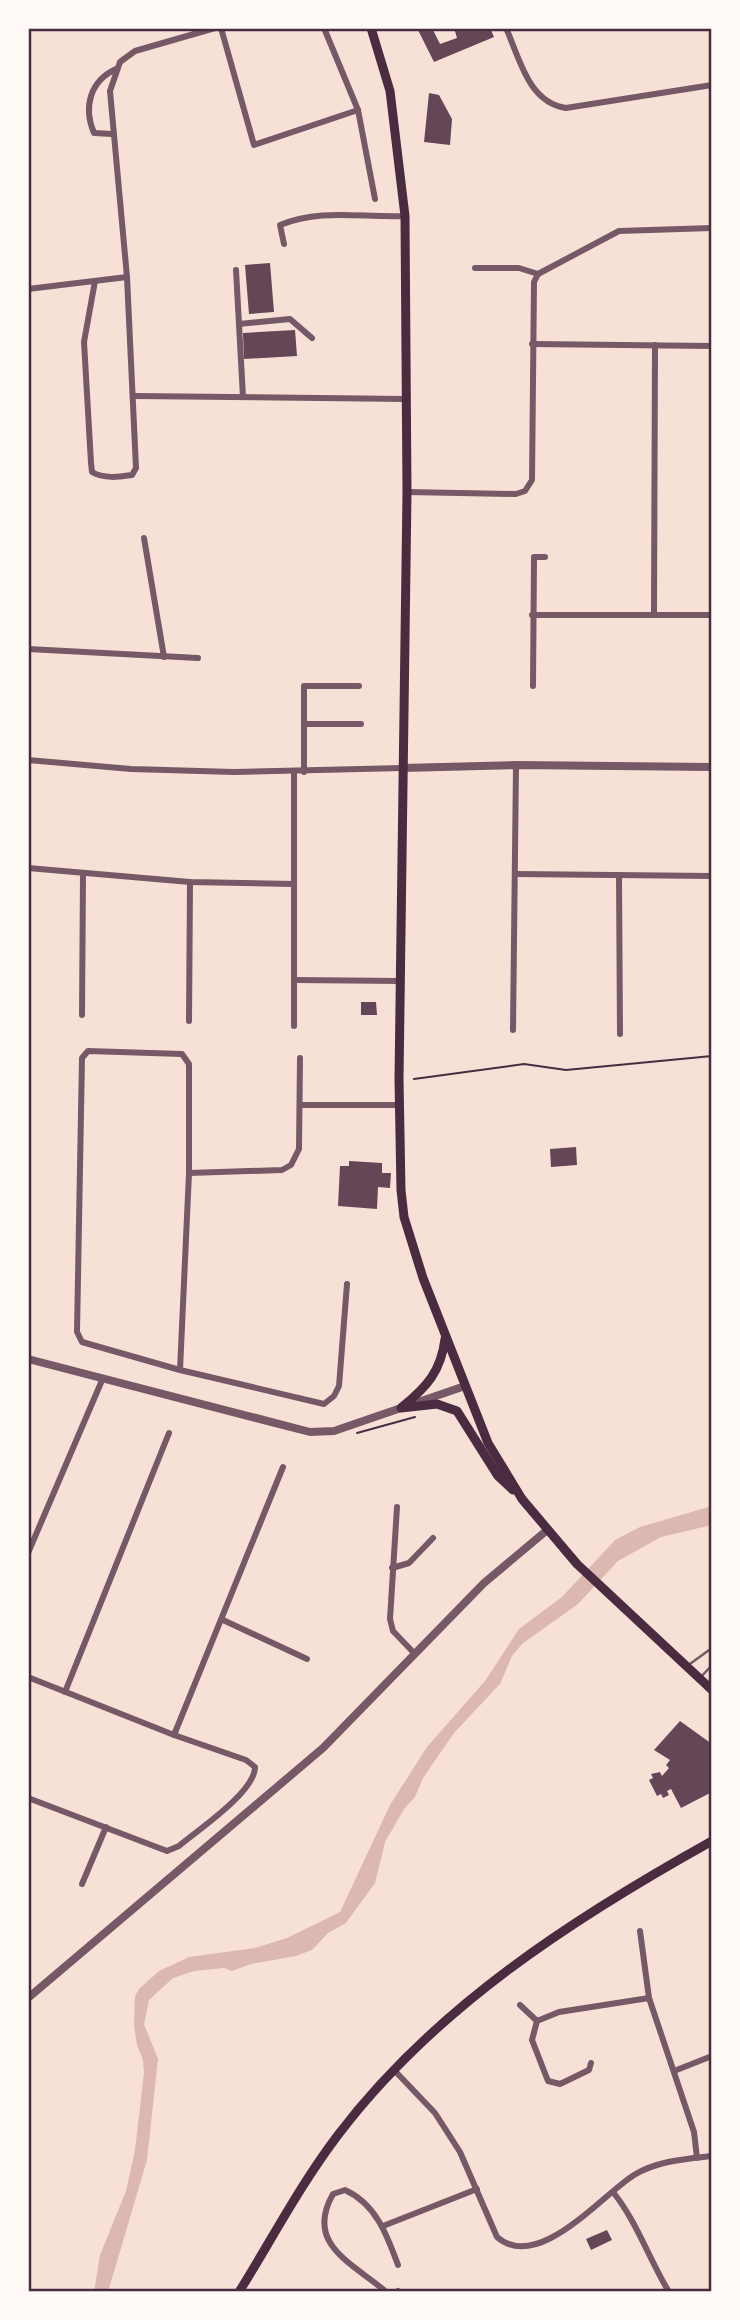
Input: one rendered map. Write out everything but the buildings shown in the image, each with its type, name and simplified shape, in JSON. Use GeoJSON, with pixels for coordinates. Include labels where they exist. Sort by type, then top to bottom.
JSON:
{"type":"FeatureCollection","features":[{"type":"Feature","properties":{"kind":"main road"},"geometry":{"type":"LineString","coordinates":[[371,28],[390,91],[405,216],[407,492],[400,1105],[402,1203],[409,1236],[445,1338],[488,1443],[522,1499],[546,1531],[577,1564],[712,1690]]}},
{"type":"Feature","properties":{"kind":"main road"},"geometry":{"type":"LineString","coordinates":[[401,1408],[427,1387],[434,1376],[442,1361],[445,1338]]}},
{"type":"Feature","properties":{"kind":"main road"},"geometry":{"type":"LineString","coordinates":[[401,1408],[437,1404],[457,1411],[498,1476],[522,1499]]}},
{"type":"Feature","properties":{"kind":"main road"},"geometry":{"type":"LineString","coordinates":[[239,2292],[299,2188],[340,2133],[394,2070],[469,2003],[544,1943],[649,1876],[712,1841]]}},
{"type":"Feature","properties":{"kind":"street"},"geometry":{"type":"LineString","coordinates":[[112,134],[94,133],[89,120],[89,98],[106,74],[116,69],[135,51],[215,28]]}},
{"type":"Feature","properties":{"kind":"street"},"geometry":{"type":"LineString","coordinates":[[221,28],[254,145],[358,110]]}},
{"type":"Feature","properties":{"kind":"street"},"geometry":{"type":"LineString","coordinates":[[324,28],[358,110],[375,199]]}},
{"type":"Feature","properties":{"kind":"street"},"geometry":{"type":"LineString","coordinates":[[506,28],[531,85],[551,106],[566,108],[712,85]]}},
{"type":"Feature","properties":{"kind":"street"},"geometry":{"type":"LineString","coordinates":[[95,281],[84,342],[92,472],[99,476],[132,475],[136,468],[134,396],[127,277],[110,91],[116,69]]}},
{"type":"Feature","properties":{"kind":"street"},"geometry":{"type":"LineString","coordinates":[[284,244],[280,225],[321,213],[341,216],[405,216]]}},
{"type":"Feature","properties":{"kind":"street"},"geometry":{"type":"LineString","coordinates":[[407,492],[516,494],[525,491],[532,480],[532,344],[534,282],[538,274],[619,231],[712,229]]}},
{"type":"Feature","properties":{"kind":"street"},"geometry":{"type":"LineString","coordinates":[[475,268],[519,268],[538,274]]}},
{"type":"Feature","properties":{"kind":"street"},"geometry":{"type":"LineString","coordinates":[[236,270],[243,397]]}},
{"type":"Feature","properties":{"kind":"street"},"geometry":{"type":"LineString","coordinates":[[28,289],[127,277]]}},
{"type":"Feature","properties":{"kind":"street"},"geometry":{"type":"LineString","coordinates":[[239,324],[290,319],[312,338]]}},
{"type":"Feature","properties":{"kind":"street"},"geometry":{"type":"LineString","coordinates":[[532,344],[712,346]]}},
{"type":"Feature","properties":{"kind":"street"},"geometry":{"type":"LineString","coordinates":[[654,615],[655,345]]}},
{"type":"Feature","properties":{"kind":"street"},"geometry":{"type":"LineString","coordinates":[[134,396],[405,399]]}},
{"type":"Feature","properties":{"kind":"street"},"geometry":{"type":"LineString","coordinates":[[144,538],[164,657]]}},
{"type":"Feature","properties":{"kind":"street"},"geometry":{"type":"LineString","coordinates":[[533,686],[534,557],[545,557]]}},
{"type":"Feature","properties":{"kind":"street"},"geometry":{"type":"LineString","coordinates":[[532,615],[712,615]]}},
{"type":"Feature","properties":{"kind":"street"},"geometry":{"type":"LineString","coordinates":[[28,649],[198,658]]}},
{"type":"Feature","properties":{"kind":"street"},"geometry":{"type":"LineString","coordinates":[[304,772],[304,686],[359,686]]}},
{"type":"Feature","properties":{"kind":"street"},"geometry":{"type":"LineString","coordinates":[[304,724],[361,724]]}},
{"type":"Feature","properties":{"kind":"street"},"geometry":{"type":"LineString","coordinates":[[28,760],[131,769],[294,772],[516,765],[712,767]]}},
{"type":"Feature","properties":{"kind":"street"},"geometry":{"type":"LineString","coordinates":[[513,1030],[516,765]]}},
{"type":"Feature","properties":{"kind":"street"},"geometry":{"type":"LineString","coordinates":[[294,772],[294,1026]]}},
{"type":"Feature","properties":{"kind":"street"},"geometry":{"type":"LineString","coordinates":[[28,868],[190,882],[294,884]]}},
{"type":"Feature","properties":{"kind":"street"},"geometry":{"type":"LineString","coordinates":[[82,1015],[83,873]]}},
{"type":"Feature","properties":{"kind":"street"},"geometry":{"type":"LineString","coordinates":[[515,874],[712,876]]}},
{"type":"Feature","properties":{"kind":"street"},"geometry":{"type":"LineString","coordinates":[[619,875],[620,1034]]}},
{"type":"Feature","properties":{"kind":"street"},"geometry":{"type":"LineString","coordinates":[[189,1021],[190,882]]}},
{"type":"Feature","properties":{"kind":"street"},"geometry":{"type":"LineString","coordinates":[[294,979],[401,981]]}},
{"type":"Feature","properties":{"kind":"street"},"geometry":{"type":"LineString","coordinates":[[180,1370],[189,1173],[190,1063],[182,1054],[88,1051],[82,1058],[77,1319],[77,1332],[82,1342],[180,1370],[324,1405],[334,1396],[339,1386],[347,1284]]}},
{"type":"Feature","properties":{"kind":"street"},"geometry":{"type":"LineString","coordinates":[[189,1173],[282,1170],[291,1165],[299,1149],[300,1058]]}},
{"type":"Feature","properties":{"kind":"street"},"geometry":{"type":"LineString","coordinates":[[300,1105],[400,1105]]}},
{"type":"Feature","properties":{"kind":"street"},"geometry":{"type":"LineString","coordinates":[[28,1359],[310,1432],[334,1431],[465,1385]]}},
{"type":"Feature","properties":{"kind":"street"},"geometry":{"type":"LineString","coordinates":[[28,1553],[103,1378]]}},
{"type":"Feature","properties":{"kind":"street"},"geometry":{"type":"LineString","coordinates":[[65,1692],[169,1433]]}},
{"type":"Feature","properties":{"kind":"street"},"geometry":{"type":"LineString","coordinates":[[174,1735],[283,1467]]}},
{"type":"Feature","properties":{"kind":"street"},"geometry":{"type":"LineString","coordinates":[[397,1507],[390,1619],[393,1631],[414,1653]]}},
{"type":"Feature","properties":{"kind":"street"},"geometry":{"type":"LineString","coordinates":[[28,1998],[323,1748],[484,1583],[546,1531]]}},
{"type":"Feature","properties":{"kind":"street"},"geometry":{"type":"LineString","coordinates":[[392,1568],[409,1563],[433,1538]]}},
{"type":"Feature","properties":{"kind":"street"},"geometry":{"type":"LineString","coordinates":[[223,1620],[307,1659]]}},
{"type":"Feature","properties":{"kind":"street"},"geometry":{"type":"LineString","coordinates":[[28,1677],[174,1735],[246,1760],[255,1767],[255,1775],[245,1790],[174,1850],[167,1852],[106,1826],[28,1798]]}},
{"type":"Feature","properties":{"kind":"street"},"geometry":{"type":"LineString","coordinates":[[82,1884],[106,1826]]}},
{"type":"Feature","properties":{"kind":"street"},"geometry":{"type":"LineString","coordinates":[[640,1931],[649,1998],[694,2132],[697,2158]]}},
{"type":"Feature","properties":{"kind":"street"},"geometry":{"type":"LineString","coordinates":[[537,2021],[559,2012],[649,1998]]}},
{"type":"Feature","properties":{"kind":"street"},"geometry":{"type":"LineString","coordinates":[[520,2005],[537,2021]]}},
{"type":"Feature","properties":{"kind":"street"},"geometry":{"type":"LineString","coordinates":[[537,2021],[532,2040],[548,2081],[560,2084],[589,2070],[591,2063]]}},
{"type":"Feature","properties":{"kind":"street"},"geometry":{"type":"LineString","coordinates":[[674,2071],[712,2056]]}},
{"type":"Feature","properties":{"kind":"street"},"geometry":{"type":"LineString","coordinates":[[394,2070],[435,2113],[460,2152],[497,2237],[506,2245],[517,2248],[565,2231],[632,2176],[650,2166],[712,2156]]}},
{"type":"Feature","properties":{"kind":"street"},"geometry":{"type":"LineString","coordinates":[[383,2226],[477,2189]]}},
{"type":"Feature","properties":{"kind":"street"},"geometry":{"type":"LineString","coordinates":[[384,2290],[334,2249],[326,2238],[323,2216],[333,2193],[345,2190],[369,2207],[383,2226],[398,2265]]}},
{"type":"Feature","properties":{"kind":"street"},"geometry":{"type":"LineString","coordinates":[[612,2192],[628,2212],[647,2255],[669,2292]]}},
{"type":"Feature","properties":{"kind":"lane"},"geometry":{"type":"LineString","coordinates":[[687,1665],[712,1648]]}},
{"type":"Feature","properties":{"kind":"lane"},"geometry":{"type":"LineString","coordinates":[[700,1678],[712,1665]]}},
{"type":"Feature","properties":{"kind":"path"},"geometry":{"type":"LineString","coordinates":[[414,1079],[524,1065],[566,1070],[712,1056]]}},
{"type":"Feature","properties":{"kind":"path"},"geometry":{"type":"LineString","coordinates":[[363,1434],[424,1415]]}},
{"type":"Feature","properties":{"kind":"shaded area"},"geometry":{"type":"Polygon","coordinates":[[[712,1506],[712,1525],[661,1537],[618,1561],[578,1604],[522,1644],[512,1656],[500,1684],[454,1733],[423,1778],[415,1797],[404,1809],[385,1842],[375,1883],[346,1923],[328,1933],[312,1950],[232,1971],[224,1968],[194,1971],[173,1978],[149,2000],[144,2024],[158,2059],[147,2160],[108,2292],[94,2292],[100,2255],[126,2191],[135,2150],[144,2073],[134,2026],[135,1996],[139,1989],[159,1971],[189,1957],[255,1948],[287,1938],[340,1912],[390,1805],[427,1747],[485,1681],[519,1629],[562,1597],[615,1540],[640,1527],[712,1506]]]}}]}
